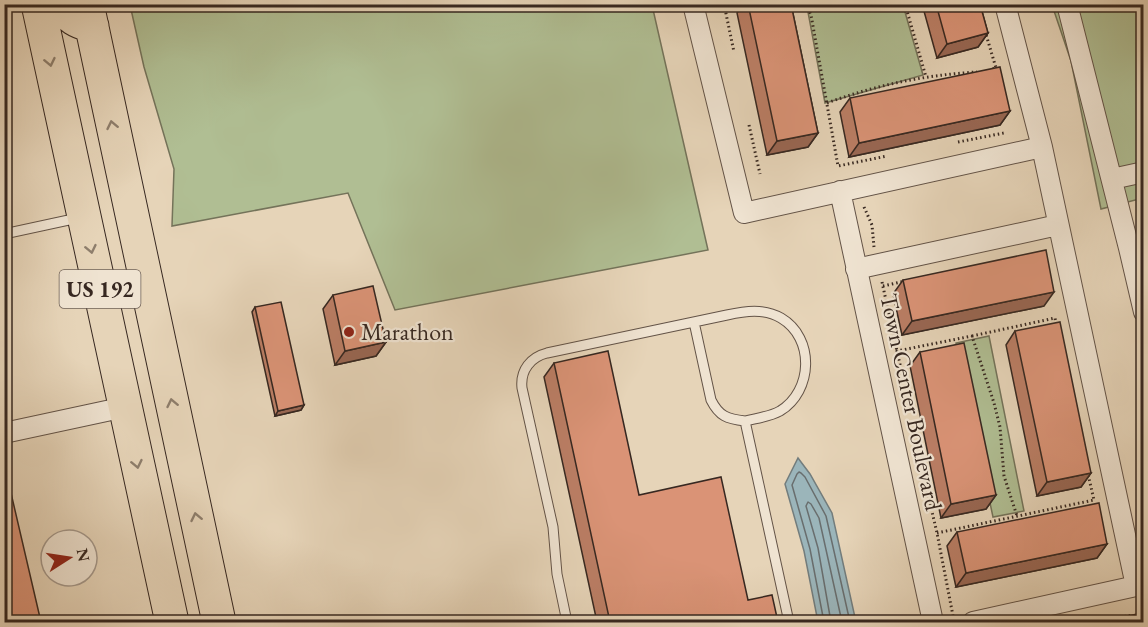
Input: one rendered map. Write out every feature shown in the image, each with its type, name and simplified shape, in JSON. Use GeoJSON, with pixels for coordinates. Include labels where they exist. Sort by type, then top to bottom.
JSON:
{"type":"FeatureCollection","features":[{"type":"Feature","properties":{"kind":"highway","name":"US 192"},"geometry":{"type":"LineString","coordinates":[[38,4],[172,622]]}},
{"type":"Feature","properties":{"kind":"highway"},"geometry":{"type":"LineString","coordinates":[[62,4],[76,21],[89,15]]}},
{"type":"Feature","properties":{"kind":"highway","name":"US 192"},"geometry":{"type":"LineString","coordinates":[[89,15],[219,622]]}},
{"type":"Feature","properties":{"kind":"highway"},"geometry":{"type":"LineString","coordinates":[[125,406],[142,418],[161,438],[189,481]]}},
{"type":"Feature","properties":{"kind":"street"},"geometry":{"type":"LineString","coordinates":[[693,4],[744,213],[1042,147]]}},
{"type":"Feature","properties":{"kind":"street"},"geometry":{"type":"LineString","coordinates":[[973,622],[1136,586],[1042,147],[1005,4]]}},
{"type":"Feature","properties":{"kind":"street"},"geometry":{"type":"LineString","coordinates":[[1066,4],[1112,179],[1143,312]]}},
{"type":"Feature","properties":{"kind":"street"},"geometry":{"type":"LineString","coordinates":[[1112,179],[1143,172]]}},
{"type":"Feature","properties":{"kind":"street","name":"Town Center Boulevard"},"geometry":{"type":"LineString","coordinates":[[840,191],[933,622]]}},
{"type":"Feature","properties":{"kind":"street"},"geometry":{"type":"LineString","coordinates":[[856,269],[1058,225]]}},
{"type":"Feature","properties":{"kind":"street"},"geometry":{"type":"LineString","coordinates":[[4,433],[125,406]]}},
{"type":"Feature","properties":{"kind":"lane"},"geometry":{"type":"LineString","coordinates":[[4,234],[84,216]]}},
{"type":"Feature","properties":{"kind":"lane"},"geometry":{"type":"LineString","coordinates":[[567,622],[557,574],[553,526],[522,388],[523,374],[527,365],[539,355],[694,322],[742,312],[757,311],[781,318],[798,334],[806,360],[804,378],[798,395],[789,404],[771,415],[745,421],[723,416],[711,400],[694,322]]}},
{"type":"Feature","properties":{"kind":"lane"},"geometry":{"type":"LineString","coordinates":[[745,421],[789,622]]}},
{"type":"Feature","properties":{"kind":"path"},"geometry":{"type":"LineString","coordinates":[[724,4],[734,52]]}},
{"type":"Feature","properties":{"kind":"path"},"geometry":{"type":"LineString","coordinates":[[806,4],[811,15],[838,166],[887,156]]}},
{"type":"Feature","properties":{"kind":"path"},"geometry":{"type":"LineString","coordinates":[[905,4],[926,77]]}},
{"type":"Feature","properties":{"kind":"path"},"geometry":{"type":"LineString","coordinates":[[983,26],[996,68],[989,70]]}},
{"type":"Feature","properties":{"kind":"path"},"geometry":{"type":"LineString","coordinates":[[827,103],[874,87],[946,74],[982,72]]}},
{"type":"Feature","properties":{"kind":"path"},"geometry":{"type":"LineString","coordinates":[[749,125],[760,174]]}},
{"type":"Feature","properties":{"kind":"path"},"geometry":{"type":"LineString","coordinates":[[958,142],[1004,133]]}},
{"type":"Feature","properties":{"kind":"path"},"geometry":{"type":"LineString","coordinates":[[883,286],[913,280]]}},
{"type":"Feature","properties":{"kind":"path"},"geometry":{"type":"LineString","coordinates":[[910,409],[897,351],[1055,318],[1058,330]]}},
{"type":"Feature","properties":{"kind":"path"},"geometry":{"type":"LineString","coordinates":[[972,336],[994,403],[1000,428],[1004,476],[1017,516]]}},
{"type":"Feature","properties":{"kind":"path"},"geometry":{"type":"LineString","coordinates":[[937,532],[1094,500],[1086,465]]}},
{"type":"Feature","properties":{"kind":"path"},"geometry":{"type":"LineString","coordinates":[[924,478],[954,622]]}},
{"type":"Feature","properties":{"kind":"path"},"geometry":{"type":"LineString","coordinates":[[1098,622],[1132,615]]}},
{"type":"Feature","properties":{"kind":"green space"},"geometry":{"type":"Polygon","coordinates":[[[130,5],[652,5],[708,250],[395,310],[348,193],[172,226],[174,169],[144,67],[130,5]]]}},
{"type":"Feature","properties":{"kind":"green space"},"geometry":{"type":"Polygon","coordinates":[[[802,5],[903,5],[923,75],[825,103],[808,12],[802,5]]]}},
{"type":"Feature","properties":{"kind":"green space"},"geometry":{"type":"Polygon","coordinates":[[[1052,5],[1143,5],[1143,198],[1101,209],[1071,61],[1052,5]]]}},
{"type":"Feature","properties":{"kind":"green space"},"geometry":{"type":"Polygon","coordinates":[[[989,336],[1024,511],[993,517],[956,343],[989,336]]]}},
{"type":"Feature","properties":{"kind":"water"},"geometry":{"type":"Polygon","coordinates":[[[798,458],[832,513],[856,622],[818,622],[804,551],[785,484],[798,458]]]}},
{"type":"Feature","properties":{"kind":"building"},"geometry":{"type":"Polygon","coordinates":[[[748,4],[791,4],[818,133],[777,141],[748,4]]]}},
{"type":"Feature","properties":{"kind":"building"},"geometry":{"type":"Polygon","coordinates":[[[936,4],[980,4],[988,33],[947,44],[936,4]]]}},
{"type":"Feature","properties":{"kind":"building"},"geometry":{"type":"Polygon","coordinates":[[[1000,67],[1010,111],[859,143],[850,98],[1000,67]]]}},
{"type":"Feature","properties":{"kind":"building"},"geometry":{"type":"Polygon","coordinates":[[[1046,250],[1054,292],[912,321],[903,280],[1046,250]]]}},
{"type":"Feature","properties":{"kind":"building"},"geometry":{"type":"Polygon","coordinates":[[[373,286],[386,342],[345,351],[333,295],[373,286]]]}},
{"type":"Feature","properties":{"kind":"building"},"geometry":{"type":"Polygon","coordinates":[[[281,302],[304,405],[278,411],[255,307],[281,302]]]}},
{"type":"Feature","properties":{"kind":"building"},"geometry":{"type":"Polygon","coordinates":[[[1060,322],[1091,473],[1047,482],[1015,331],[1060,322]]]}},
{"type":"Feature","properties":{"kind":"building"},"geometry":{"type":"Polygon","coordinates":[[[964,343],[996,495],[951,504],[920,352],[964,343]]]}},
{"type":"Feature","properties":{"kind":"building"},"geometry":{"type":"Polygon","coordinates":[[[608,351],[639,495],[721,477],[748,600],[772,595],[778,622],[610,622],[554,363],[608,351]]]}},
{"type":"Feature","properties":{"kind":"building"},"geometry":{"type":"Polygon","coordinates":[[[4,463],[41,622],[4,622],[4,463]]]}},
{"type":"Feature","properties":{"kind":"building"},"geometry":{"type":"Polygon","coordinates":[[[1099,503],[1107,544],[966,573],[957,532],[1099,503]]]}},
{"type":"Feature","properties":{"kind":"building"},"geometry":{"type":"Polygon","coordinates":[[[1143,613],[1143,622],[1097,622],[1143,613]]]}},
{"type":"Feature","properties":{"kind":"place","name":"Marathon"},"geometry":{"type":"Point","coordinates":[349,332]}}]}
